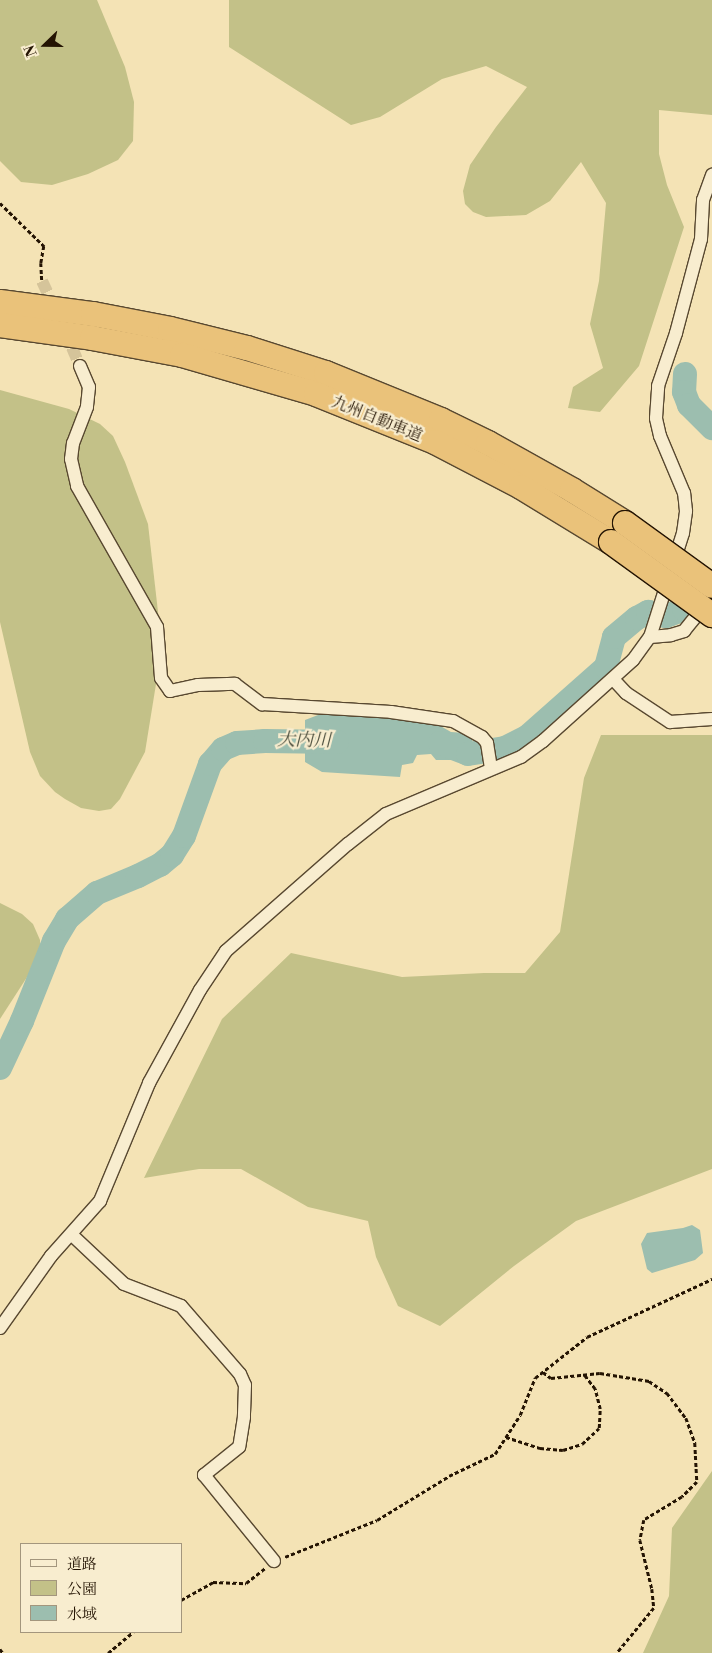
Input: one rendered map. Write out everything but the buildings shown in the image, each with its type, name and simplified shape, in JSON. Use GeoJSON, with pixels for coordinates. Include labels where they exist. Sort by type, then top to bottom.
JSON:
{"type":"FeatureCollection","features":[{"type":"Feature","properties":{"kind":"highway","name":"九州自動車道"},"geometry":{"type":"LineString","coordinates":[[0,302],[93,314],[170,329],[247,348],[326,373],[441,420],[488,443],[572,490],[625,523],[712,586]]}},
{"type":"Feature","properties":{"kind":"highway","name":"九州自動車道"},"geometry":{"type":"LineString","coordinates":[[0,325],[92,338],[182,355],[316,394],[435,442],[521,486],[611,542],[712,615]]}},
{"type":"Feature","properties":{"kind":"street"},"geometry":{"type":"LineString","coordinates":[[0,1328],[51,1256],[72,1235],[100,1201],[149,1083],[200,990],[226,952],[348,844],[386,814],[521,757],[543,741],[634,660],[650,637],[682,533],[686,511],[684,493],[660,436],[656,418],[658,386],[676,333],[701,239],[703,200],[712,176]]}},
{"type":"Feature","properties":{"kind":"street"},"geometry":{"type":"LineString","coordinates":[[80,366],[89,387],[87,408],[73,443],[71,459],[77,486],[156,626],[161,678],[170,691],[198,685],[235,684],[262,704],[391,712],[453,721],[482,737],[487,744],[492,768]]}},
{"type":"Feature","properties":{"kind":"street"},"geometry":{"type":"LineString","coordinates":[[650,637],[671,635],[684,631],[712,597]]}},
{"type":"Feature","properties":{"kind":"street"},"geometry":{"type":"LineString","coordinates":[[613,679],[626,693],[670,722],[712,719]]}},
{"type":"Feature","properties":{"kind":"street"},"geometry":{"type":"LineString","coordinates":[[72,1235],[124,1284],[181,1306],[240,1374],[245,1385],[243,1432],[239,1447],[204,1475],[274,1561]]}},
{"type":"Feature","properties":{"kind":"path"},"geometry":{"type":"LineString","coordinates":[[0,203],[44,246],[41,263],[42,281]]}},
{"type":"Feature","properties":{"kind":"path"},"geometry":{"type":"LineString","coordinates":[[182,1599],[214,1582],[246,1583],[274,1561],[376,1520],[449,1476],[494,1454],[520,1415],[535,1378],[587,1337],[712,1280]]}},
{"type":"Feature","properties":{"kind":"path"},"geometry":{"type":"LineString","coordinates":[[543,1372],[552,1378],[600,1374],[649,1381],[668,1393],[686,1418],[695,1442],[697,1482],[682,1497],[644,1520],[640,1540],[652,1589],[654,1608],[616,1653]]}},
{"type":"Feature","properties":{"kind":"path"},"geometry":{"type":"LineString","coordinates":[[506,1437],[540,1448],[563,1450],[582,1444],[599,1428],[600,1409],[596,1389],[584,1375]]}},
{"type":"Feature","properties":{"kind":"path"},"geometry":{"type":"LineString","coordinates":[[108,1653],[132,1633]]}},
{"type":"Feature","properties":{"kind":"path"},"geometry":{"type":"LineString","coordinates":[[0,1649],[4,1653]]}},
{"type":"Feature","properties":{"kind":"green space"},"geometry":{"type":"Polygon","coordinates":[[[0,0],[97,0],[125,67],[134,102],[133,141],[118,160],[88,174],[52,185],[21,182],[0,161],[0,0]]]}},
{"type":"Feature","properties":{"kind":"green space"},"geometry":{"type":"Polygon","coordinates":[[[229,0],[712,0],[712,115],[659,110],[659,154],[667,185],[684,227],[639,366],[600,412],[568,408],[573,387],[603,368],[590,324],[599,281],[606,203],[581,162],[550,201],[526,215],[486,217],[473,212],[465,204],[463,191],[470,165],[527,87],[486,66],[442,79],[380,117],[351,125],[229,47],[229,0]]]}},
{"type":"Feature","properties":{"kind":"green space"},"geometry":{"type":"Polygon","coordinates":[[[0,390],[69,409],[100,424],[113,436],[125,462],[148,524],[162,647],[145,752],[120,799],[111,809],[99,811],[81,808],[55,792],[40,776],[30,752],[0,622],[0,390]]]}},
{"type":"Feature","properties":{"kind":"green space"},"geometry":{"type":"Polygon","coordinates":[[[601,735],[712,735],[712,1169],[576,1221],[514,1266],[440,1326],[398,1306],[376,1257],[368,1221],[308,1207],[241,1169],[199,1169],[144,1178],[222,1019],[291,953],[402,977],[525,973],[560,932],[584,778],[601,735]]]}},
{"type":"Feature","properties":{"kind":"green space"},"geometry":{"type":"Polygon","coordinates":[[[0,903],[22,914],[33,924],[40,940],[40,957],[0,1019],[0,903]]]}},
{"type":"Feature","properties":{"kind":"green space"},"geometry":{"type":"Polygon","coordinates":[[[712,1471],[712,1653],[643,1653],[669,1596],[672,1528],[712,1471]]]}},
{"type":"Feature","properties":{"kind":"water"},"geometry":{"type":"Polygon","coordinates":[[[326,712],[430,720],[451,732],[466,733],[474,737],[469,749],[471,760],[436,760],[431,754],[417,755],[413,763],[402,765],[400,777],[322,772],[305,762],[305,720],[326,712]]]}},
{"type":"Feature","properties":{"kind":"water"},"geometry":{"type":"Polygon","coordinates":[[[692,1225],[700,1230],[703,1253],[695,1260],[652,1273],[647,1269],[641,1244],[647,1233],[692,1225]]]}},
{"type":"Feature","properties":{"kind":"waterway","name":"大内川"},"geometry":{"type":"LineString","coordinates":[[685,374],[684,392],[689,405],[712,428]]}},
{"type":"Feature","properties":{"kind":"waterway","name":"大内川"},"geometry":{"type":"LineString","coordinates":[[440,743],[468,754],[505,748],[527,737],[606,667],[614,637],[637,618],[648,612],[666,616],[684,609],[705,584]]}},
{"type":"Feature","properties":{"kind":"waterway","name":"大内川"},"geometry":{"type":"LineString","coordinates":[[0,1068],[22,1021],[54,941],[67,919],[97,893],[160,865],[172,855],[184,836],[210,764],[223,749],[237,743],[265,741],[337,742]]}},
{"type":"Feature","properties":{"kind":"tunnel"},"geometry":{"type":"LineString","coordinates":[[42,281],[56,311]]}},
{"type":"Feature","properties":{"kind":"tunnel"},"geometry":{"type":"LineString","coordinates":[[65,331],[80,366]]}}]}
